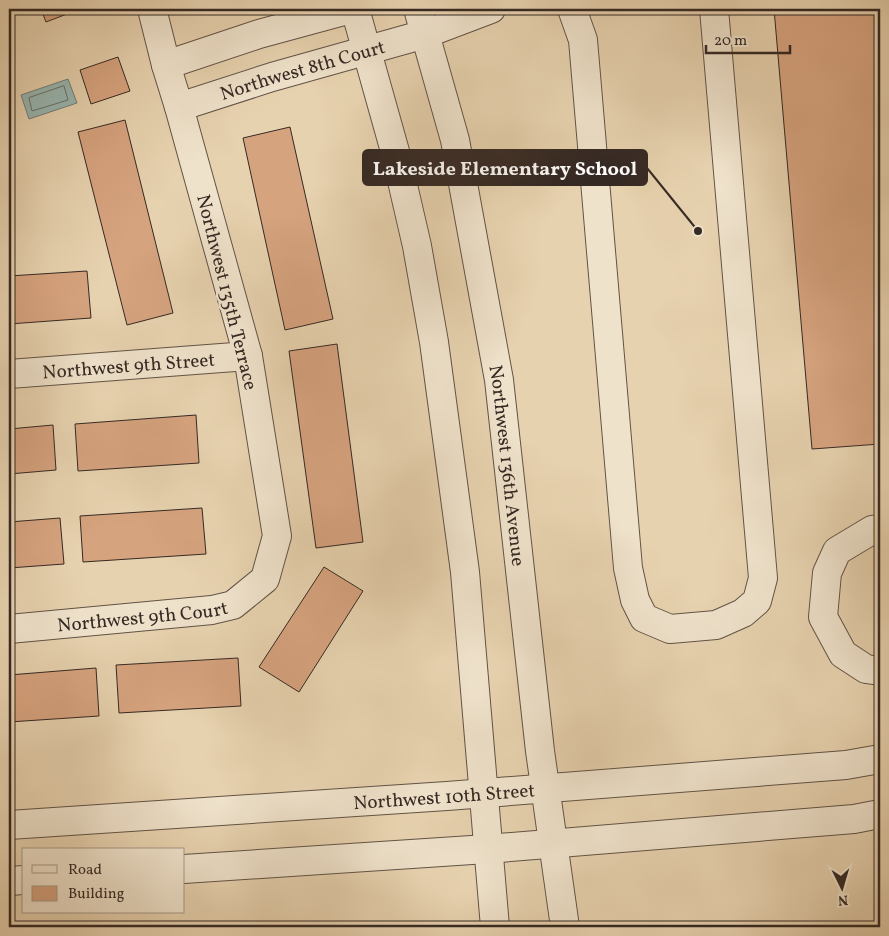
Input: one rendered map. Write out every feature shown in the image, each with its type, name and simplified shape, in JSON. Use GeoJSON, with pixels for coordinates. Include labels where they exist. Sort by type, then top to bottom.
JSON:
{"type":"FeatureCollection","features":[{"type":"Feature","properties":{"kind":"street","name":"Northwest 135th Terrace"},"geometry":{"type":"LineString","coordinates":[[152,9],[248,356],[277,536],[266,579]]}},
{"type":"Feature","properties":{"kind":"street"},"geometry":{"type":"LineString","coordinates":[[166,65],[259,34],[353,9],[367,50],[396,155],[417,246],[434,342],[464,572],[494,927]]}},
{"type":"Feature","properties":{"kind":"street","name":"Northwest 8th Court"},"geometry":{"type":"LineString","coordinates":[[180,107],[272,77],[367,50],[422,21],[492,9]]}},
{"type":"Feature","properties":{"kind":"street"},"geometry":{"type":"LineString","coordinates":[[572,9],[583,40],[628,568],[635,600],[644,618],[670,629],[716,625],[743,613],[757,601],[763,578],[714,9]]}},
{"type":"Feature","properties":{"kind":"street","name":"Northwest 136th Avenue"},"geometry":{"type":"LineString","coordinates":[[422,21],[455,140],[499,380],[545,787],[565,927]]}},
{"type":"Feature","properties":{"kind":"street","name":"Northwest 9th Street"},"geometry":{"type":"LineString","coordinates":[[9,374],[248,356]]}},
{"type":"Feature","properties":{"kind":"street"},"geometry":{"type":"LineString","coordinates":[[880,529],[872,530],[836,551],[827,573],[823,617],[843,654],[866,669],[880,670]]}},
{"type":"Feature","properties":{"kind":"street","name":"Northwest 9th Court"},"geometry":{"type":"LineString","coordinates":[[9,629],[212,610],[233,605],[266,579]]}},
{"type":"Feature","properties":{"kind":"street","name":"Northwest 10th Street"},"geometry":{"type":"LineString","coordinates":[[9,825],[482,793],[846,765],[880,759]]}},
{"type":"Feature","properties":{"kind":"street"},"geometry":{"type":"LineString","coordinates":[[185,869],[487,849],[854,819],[880,814]]}},
{"type":"Feature","properties":{"kind":"street"},"geometry":{"type":"LineString","coordinates":[[9,881],[22,880]]}},
{"type":"Feature","properties":{"kind":"water"},"geometry":{"type":"Polygon","coordinates":[[[68,79],[77,103],[29,119],[21,95],[68,79]]]}},
{"type":"Feature","properties":{"kind":"building"},"geometry":{"type":"Polygon","coordinates":[[[41,9],[80,9],[46,22],[41,9]]]}},
{"type":"Feature","properties":{"kind":"building"},"geometry":{"type":"Polygon","coordinates":[[[774,9],[880,9],[880,444],[812,449],[774,9]]]}},
{"type":"Feature","properties":{"kind":"building"},"geometry":{"type":"Polygon","coordinates":[[[118,57],[130,91],[91,104],[80,70],[118,57]]]}},
{"type":"Feature","properties":{"kind":"building"},"geometry":{"type":"Polygon","coordinates":[[[125,120],[173,313],[127,325],[78,132],[125,120]]]}},
{"type":"Feature","properties":{"kind":"building"},"geometry":{"type":"Polygon","coordinates":[[[290,127],[333,319],[285,330],[243,138],[290,127]]]}},
{"type":"Feature","properties":{"kind":"building"},"geometry":{"type":"Polygon","coordinates":[[[87,271],[91,318],[9,324],[9,276],[87,271]]]}},
{"type":"Feature","properties":{"kind":"building"},"geometry":{"type":"Polygon","coordinates":[[[337,344],[363,542],[316,548],[289,351],[337,344]]]}},
{"type":"Feature","properties":{"kind":"building"},"geometry":{"type":"Polygon","coordinates":[[[196,415],[199,463],[78,471],[75,424],[196,415]]]}},
{"type":"Feature","properties":{"kind":"building"},"geometry":{"type":"Polygon","coordinates":[[[53,425],[56,470],[9,474],[9,429],[53,425]]]}},
{"type":"Feature","properties":{"kind":"building"},"geometry":{"type":"Polygon","coordinates":[[[202,508],[206,554],[83,562],[80,516],[202,508]]]}},
{"type":"Feature","properties":{"kind":"building"},"geometry":{"type":"Polygon","coordinates":[[[60,518],[64,564],[9,568],[9,522],[60,518]]]}},
{"type":"Feature","properties":{"kind":"building"},"geometry":{"type":"Polygon","coordinates":[[[324,567],[363,591],[299,692],[259,667],[324,567]]]}},
{"type":"Feature","properties":{"kind":"building"},"geometry":{"type":"Polygon","coordinates":[[[238,658],[241,706],[119,713],[116,665],[238,658]]]}},
{"type":"Feature","properties":{"kind":"building"},"geometry":{"type":"Polygon","coordinates":[[[96,668],[99,716],[9,722],[9,675],[96,668]]]}},
{"type":"Feature","properties":{"kind":"place","name":"Lakeside Elementary School"},"geometry":{"type":"Point","coordinates":[698,231]}}]}
